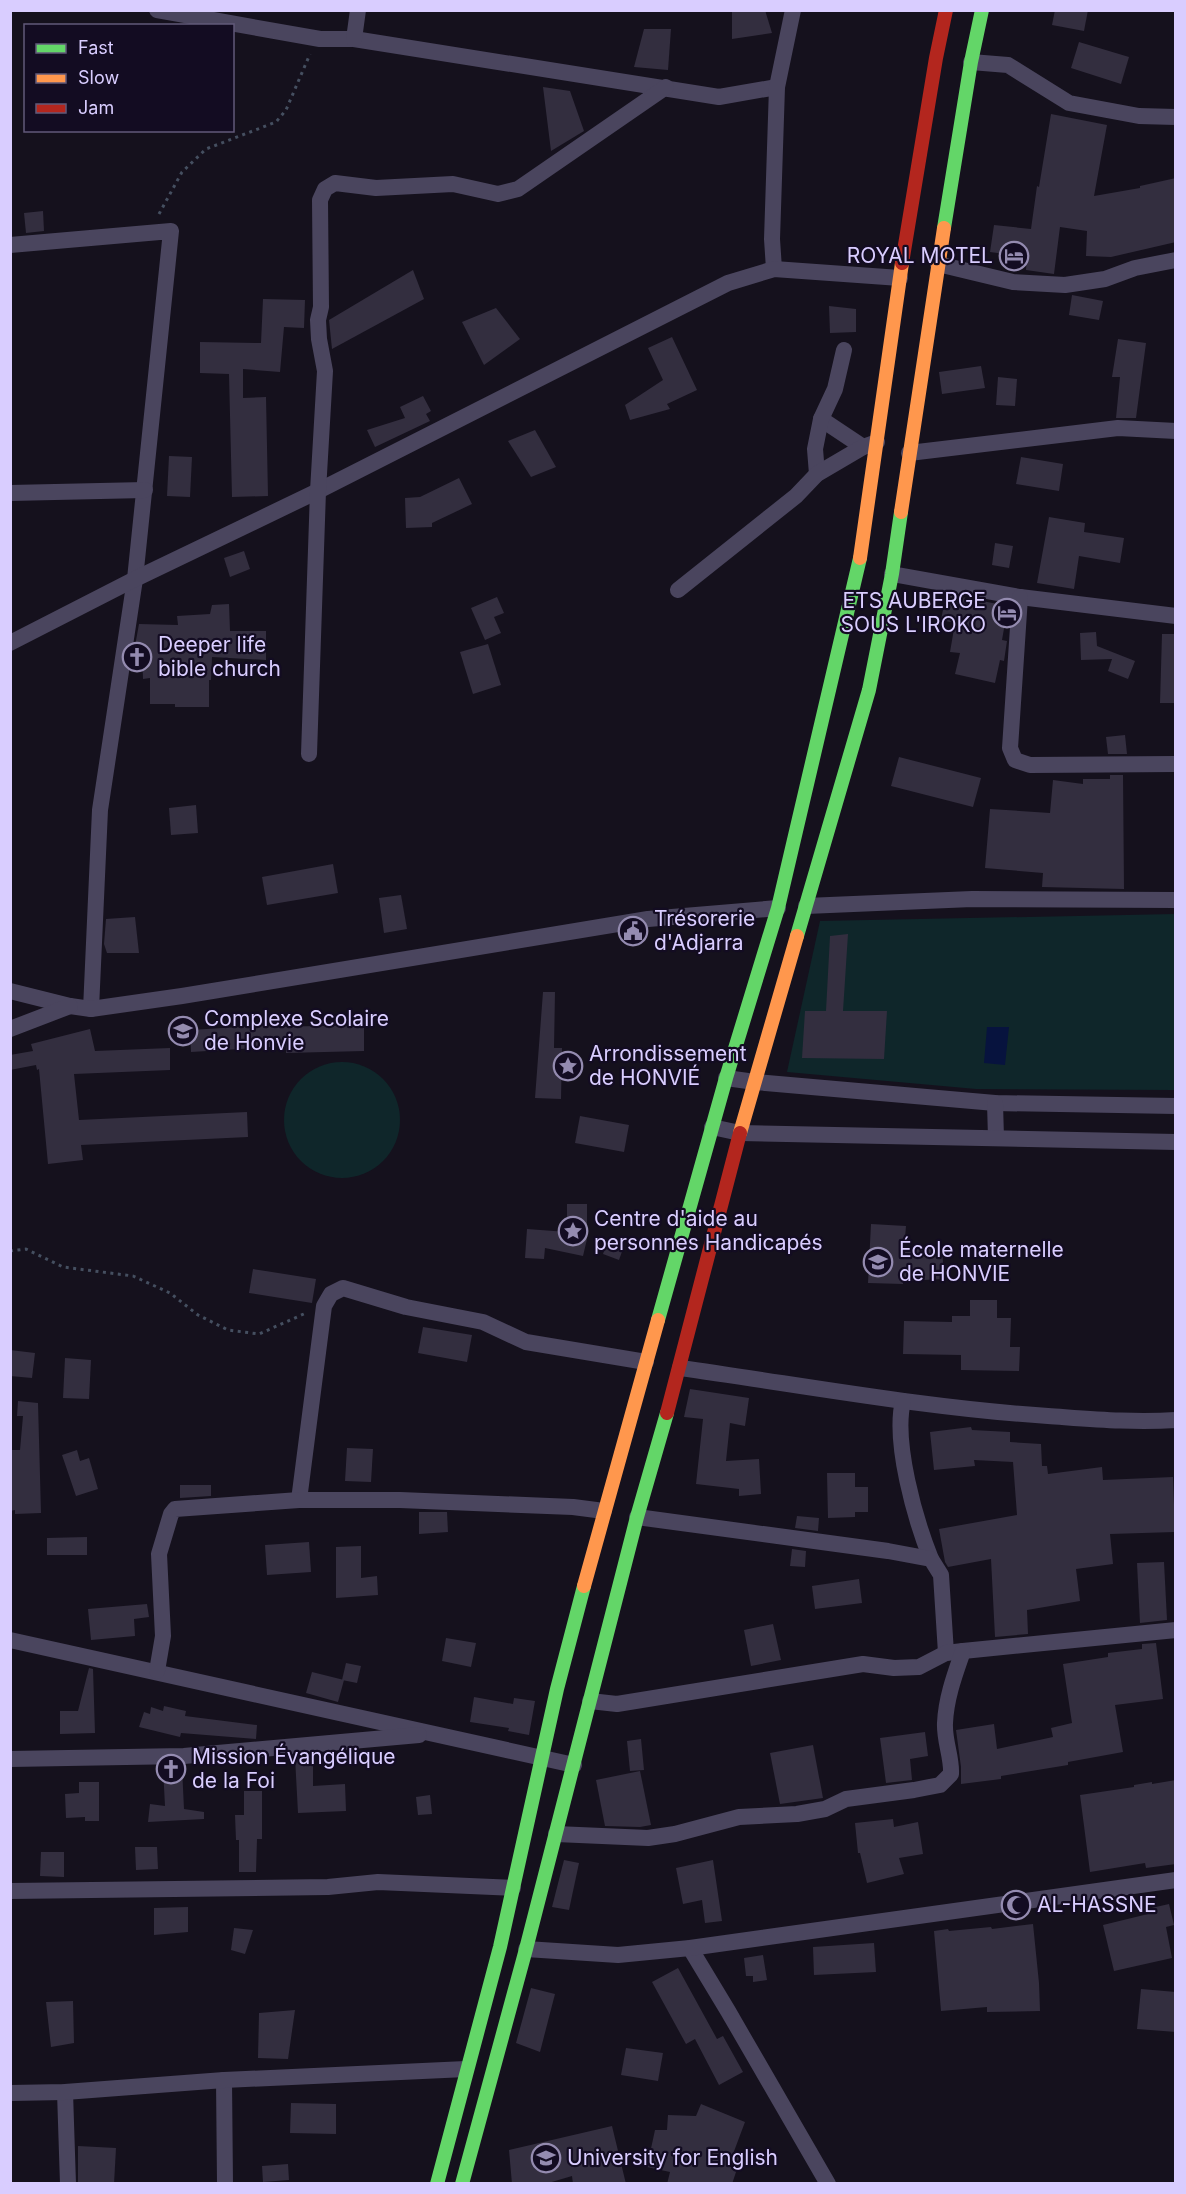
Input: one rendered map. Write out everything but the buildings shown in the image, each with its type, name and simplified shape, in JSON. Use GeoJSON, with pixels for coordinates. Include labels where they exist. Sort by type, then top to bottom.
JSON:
{"type":"FeatureCollection","features":[{"type":"Feature","properties":{"kind":"main road"},"geometry":{"type":"LineString","coordinates":[[436,2184],[500,1947],[541,1757],[604,1511],[726,1078],[778,908],[858,572],[870,444],[946,10]]}},
{"type":"Feature","properties":{"kind":"main road"},"geometry":{"type":"LineString","coordinates":[[462,2184],[526,1949],[637,1517],[680,1368],[740,1133],[869,690],[892,574],[970,62],[982,10]]}},
{"type":"Feature","properties":{"kind":"street"},"geometry":{"type":"LineString","coordinates":[[157,10],[320,39],[354,39],[719,97],[777,87]]}},
{"type":"Feature","properties":{"kind":"street"},"geometry":{"type":"LineString","coordinates":[[354,39],[358,10]]}},
{"type":"Feature","properties":{"kind":"street"},"geometry":{"type":"LineString","coordinates":[[774,269],[772,239],[777,87],[793,10]]}},
{"type":"Feature","properties":{"kind":"street"},"geometry":{"type":"LineString","coordinates":[[970,62],[1008,65],[1069,103],[1139,116],[1176,117]]}},
{"type":"Feature","properties":{"kind":"street"},"geometry":{"type":"LineString","coordinates":[[309,754],[318,491],[325,371],[318,320],[321,307],[320,200],[325,189],[335,183],[376,188],[453,184],[498,194],[518,189],[666,87]]}},
{"type":"Feature","properties":{"kind":"street"},"geometry":{"type":"LineString","coordinates":[[10,245],[171,231],[135,579],[100,810],[91,1009]]}},
{"type":"Feature","properties":{"kind":"street"},"geometry":{"type":"LineString","coordinates":[[938,264],[1013,282],[1065,285],[1105,279],[1135,268],[1176,260]]}},
{"type":"Feature","properties":{"kind":"street"},"geometry":{"type":"LineString","coordinates":[[10,643],[135,579],[318,491],[728,283],[774,269],[900,278]]}},
{"type":"Feature","properties":{"kind":"street"},"geometry":{"type":"LineString","coordinates":[[817,474],[815,448],[821,419],[835,389],[844,350]]}},
{"type":"Feature","properties":{"kind":"street"},"geometry":{"type":"LineString","coordinates":[[821,419],[870,444]]}},
{"type":"Feature","properties":{"kind":"street"},"geometry":{"type":"LineString","coordinates":[[909,453],[1118,428],[1176,430]]}},
{"type":"Feature","properties":{"kind":"street"},"geometry":{"type":"LineString","coordinates":[[678,590],[796,496],[817,474],[870,444]]}},
{"type":"Feature","properties":{"kind":"street"},"geometry":{"type":"LineString","coordinates":[[10,493],[144,490]]}},
{"type":"Feature","properties":{"kind":"street"},"geometry":{"type":"LineString","coordinates":[[892,574],[1020,597],[1176,616]]}},
{"type":"Feature","properties":{"kind":"street"},"geometry":{"type":"LineString","coordinates":[[1020,597],[1010,748],[1015,760],[1030,765],[1176,764]]}},
{"type":"Feature","properties":{"kind":"street"},"geometry":{"type":"LineString","coordinates":[[806,906],[972,899],[1176,900]]}},
{"type":"Feature","properties":{"kind":"street"},"geometry":{"type":"LineString","coordinates":[[10,991],[91,1009],[648,919],[778,908]]}},
{"type":"Feature","properties":{"kind":"street"},"geometry":{"type":"LineString","coordinates":[[10,1029],[70,1006]]}},
{"type":"Feature","properties":{"kind":"street"},"geometry":{"type":"LineString","coordinates":[[726,1078],[995,1103],[1176,1106]]}},
{"type":"Feature","properties":{"kind":"street"},"geometry":{"type":"LineString","coordinates":[[995,1103],[996,1138]]}},
{"type":"Feature","properties":{"kind":"street"},"geometry":{"type":"LineString","coordinates":[[712,1127],[740,1133],[1176,1142]]}},
{"type":"Feature","properties":{"kind":"street"},"geometry":{"type":"LineString","coordinates":[[299,1500],[324,1306],[331,1294],[342,1288],[406,1307],[483,1322],[526,1342],[646,1362]]}},
{"type":"Feature","properties":{"kind":"street"},"geometry":{"type":"LineString","coordinates":[[680,1368],[1007,1414],[1141,1423],[1176,1420]]}},
{"type":"Feature","properties":{"kind":"street"},"geometry":{"type":"LineString","coordinates":[[556,1834],[648,1838],[675,1834],[739,1817],[806,1813],[825,1809],[846,1800],[940,1785],[951,1774],[952,1765],[946,1749],[945,1724],[955,1652],[941,1575],[931,1559],[913,1505],[899,1416],[903,1401]]}},
{"type":"Feature","properties":{"kind":"street"},"geometry":{"type":"LineString","coordinates":[[157,1671],[163,1636],[159,1554],[171,1514],[175,1509],[299,1500],[399,1500],[573,1507],[604,1511]]}},
{"type":"Feature","properties":{"kind":"street"},"geometry":{"type":"LineString","coordinates":[[637,1517],[888,1551],[931,1559]]}},
{"type":"Feature","properties":{"kind":"street"},"geometry":{"type":"LineString","coordinates":[[590,1701],[617,1704],[863,1664],[894,1668],[919,1666],[955,1652],[1176,1630]]}},
{"type":"Feature","properties":{"kind":"street"},"geometry":{"type":"LineString","coordinates":[[10,1640],[574,1764]]}},
{"type":"Feature","properties":{"kind":"street"},"geometry":{"type":"LineString","coordinates":[[10,1758],[184,1756],[435,1733]]}},
{"type":"Feature","properties":{"kind":"street"},"geometry":{"type":"LineString","coordinates":[[526,1949],[618,1955],[690,1948],[1176,1880]]}},
{"type":"Feature","properties":{"kind":"street"},"geometry":{"type":"LineString","coordinates":[[10,1891],[328,1887],[378,1882],[513,1888]]}},
{"type":"Feature","properties":{"kind":"street"},"geometry":{"type":"LineString","coordinates":[[690,1948],[828,2184]]}},
{"type":"Feature","properties":{"kind":"street"},"geometry":{"type":"LineString","coordinates":[[10,2093],[65,2092],[224,2080],[466,2069]]}},
{"type":"Feature","properties":{"kind":"street"},"geometry":{"type":"LineString","coordinates":[[224,2080],[225,2184]]}},
{"type":"Feature","properties":{"kind":"street"},"geometry":{"type":"LineString","coordinates":[[65,2092],[68,2184]]}},
{"type":"Feature","properties":{"kind":"path"},"geometry":{"type":"LineString","coordinates":[[152,233],[164,203],[182,172],[206,149],[276,122],[286,110],[307,60],[320,39]]}},
{"type":"Feature","properties":{"kind":"path"},"geometry":{"type":"LineString","coordinates":[[10,1251],[26,1249],[63,1267],[133,1276],[170,1293],[198,1315],[228,1330],[259,1334],[324,1306]]}},
{"type":"Feature","properties":{"kind":"green space"},"geometry":{"type":"Polygon","coordinates":[[[1175,914],[1175,1090],[976,1089],[787,1072],[820,921],[1175,914]]]}},
{"type":"Feature","properties":{"kind":"green space"},"geometry":{"type":"Polygon","coordinates":[[[342,1062],[364,1067],[383,1079],[395,1098],[400,1120],[395,1142],[383,1161],[364,1173],[342,1178],[320,1173],[301,1161],[289,1142],[284,1120],[289,1098],[301,1079],[320,1067],[342,1062]]]}},
{"type":"Feature","properties":{"kind":"shaded area"},"geometry":{"type":"Polygon","coordinates":[[[987,1027],[1009,1027],[1005,1065],[984,1063],[987,1027]]]}},
{"type":"Feature","properties":{"kind":"traffic: fast"},"geometry":{"type":"LineString","coordinates":[[944,228],[971,62],[982,10]]}},
{"type":"Feature","properties":{"kind":"traffic: fast"},"geometry":{"type":"LineString","coordinates":[[797,936],[869,690],[892,574],[901,512]]}},
{"type":"Feature","properties":{"kind":"traffic: fast"},"geometry":{"type":"LineString","coordinates":[[658,1320],[726,1078],[778,908],[860,558]]}},
{"type":"Feature","properties":{"kind":"traffic: fast"},"geometry":{"type":"LineString","coordinates":[[462,2184],[526,1949],[637,1517],[667,1413]]}},
{"type":"Feature","properties":{"kind":"traffic: fast"},"geometry":{"type":"LineString","coordinates":[[437,2184],[500,1947],[557,1689],[584,1586]]}},
{"type":"Feature","properties":{"kind":"traffic: slow"},"geometry":{"type":"LineString","coordinates":[[901,512],[944,228]]}},
{"type":"Feature","properties":{"kind":"traffic: slow"},"geometry":{"type":"LineString","coordinates":[[860,558],[902,263]]}},
{"type":"Feature","properties":{"kind":"traffic: slow"},"geometry":{"type":"LineString","coordinates":[[740,1133],[797,936]]}},
{"type":"Feature","properties":{"kind":"traffic: slow"},"geometry":{"type":"LineString","coordinates":[[584,1586],[658,1320]]}},
{"type":"Feature","properties":{"kind":"traffic: jam"},"geometry":{"type":"LineString","coordinates":[[902,263],[946,10]]}},
{"type":"Feature","properties":{"kind":"traffic: jam"},"geometry":{"type":"LineString","coordinates":[[667,1413],[740,1133]]}},
{"type":"Feature","properties":{"kind":"place","name":"ROYAL MOTEL"},"geometry":{"type":"Point","coordinates":[1014,256]}},
{"type":"Feature","properties":{"kind":"place","name":"ETS AUBERGE SOUS L'IROKO"},"geometry":{"type":"Point","coordinates":[1007,613]}},
{"type":"Feature","properties":{"kind":"place","name":"Deeper life bible church"},"geometry":{"type":"Point","coordinates":[137,657]}},
{"type":"Feature","properties":{"kind":"place","name":"Trésorerie d'Adjarra"},"geometry":{"type":"Point","coordinates":[633,931]}},
{"type":"Feature","properties":{"kind":"place","name":"Complexe Scolaire de Honvie"},"geometry":{"type":"Point","coordinates":[183,1031]}},
{"type":"Feature","properties":{"kind":"place","name":"Arrondissement de HONVIÉ"},"geometry":{"type":"Point","coordinates":[568,1066]}},
{"type":"Feature","properties":{"kind":"place","name":"Centre d'aide au personnes Handicapés"},"geometry":{"type":"Point","coordinates":[573,1231]}},
{"type":"Feature","properties":{"kind":"place","name":"École maternelle de HONVIE"},"geometry":{"type":"Point","coordinates":[878,1262]}},
{"type":"Feature","properties":{"kind":"place","name":"Mission Évangélique de la Foi"},"geometry":{"type":"Point","coordinates":[171,1769]}},
{"type":"Feature","properties":{"kind":"place","name":"AL-HASSNE"},"geometry":{"type":"Point","coordinates":[1016,1905]}},
{"type":"Feature","properties":{"kind":"place","name":"University for English"},"geometry":{"type":"Point","coordinates":[546,2158]}}]}
